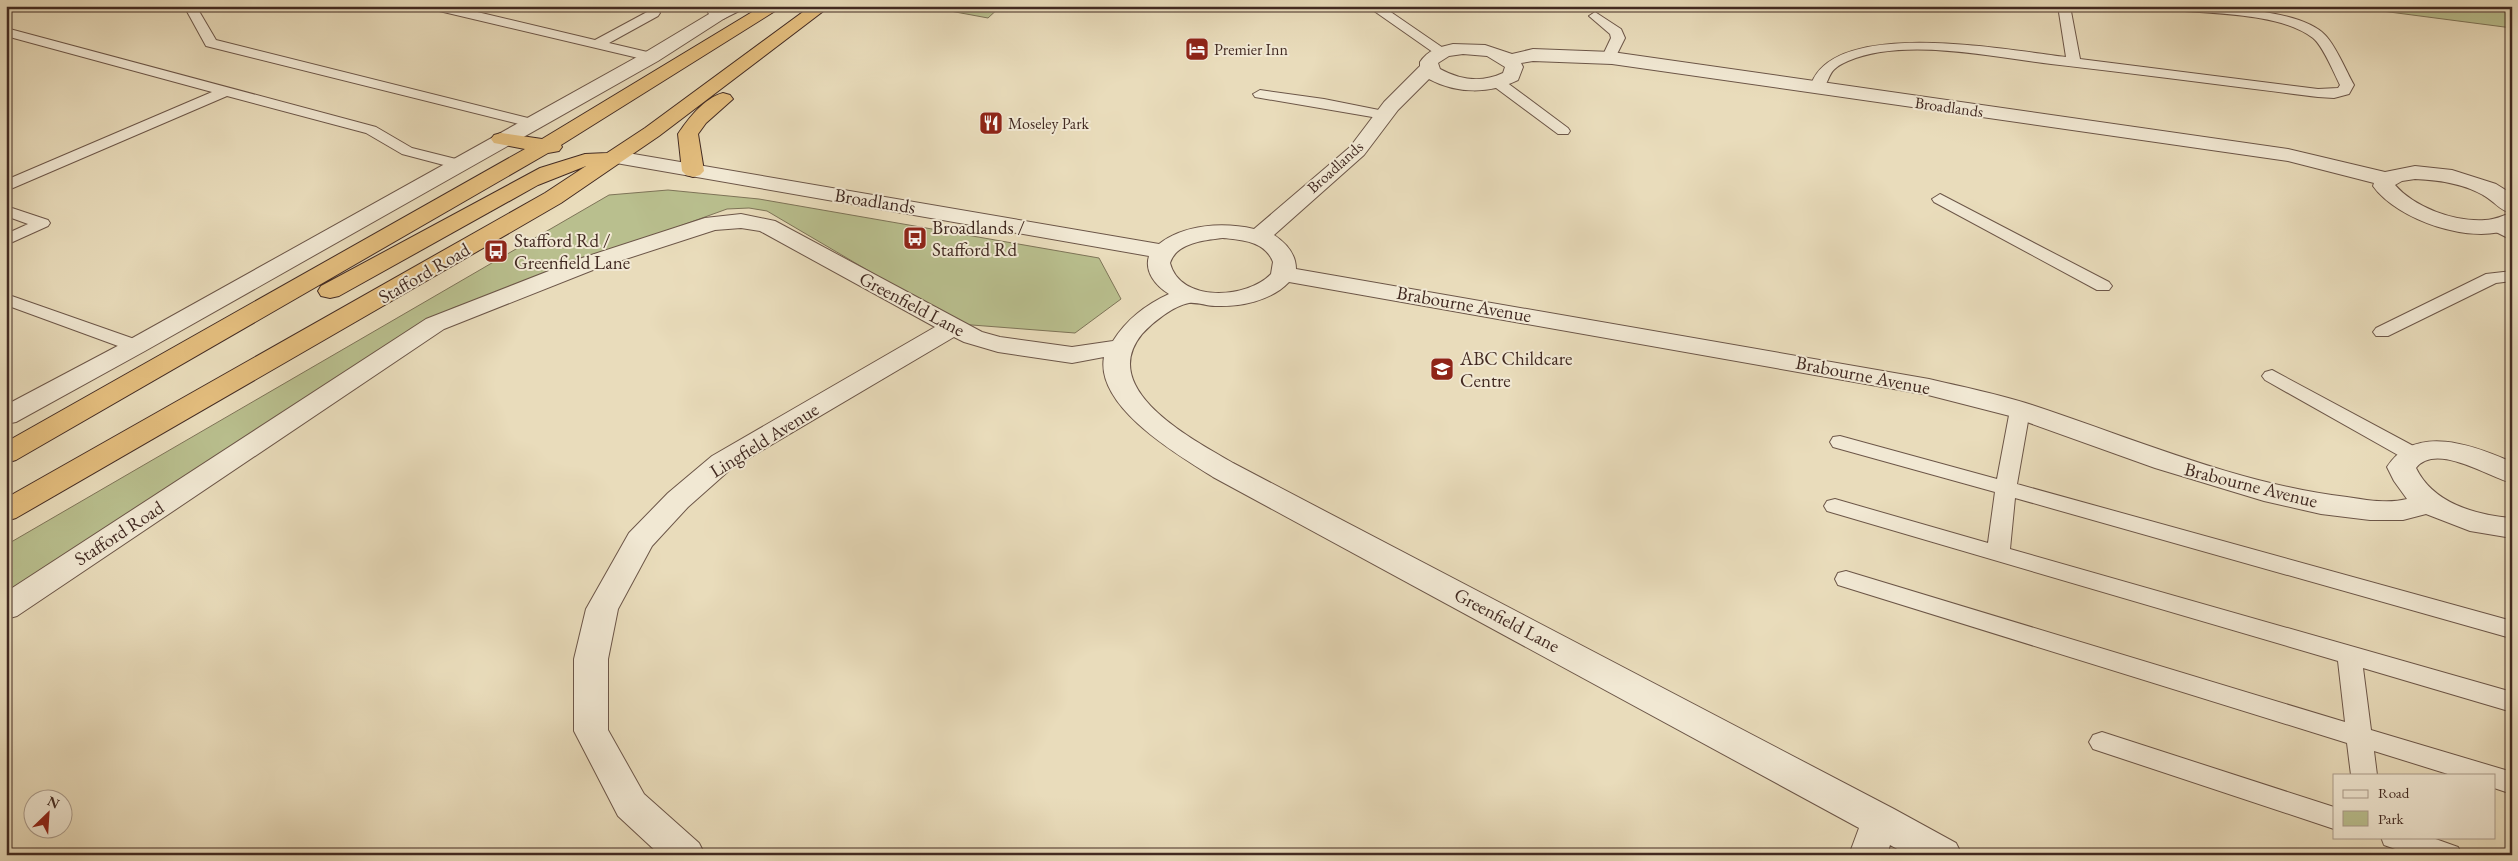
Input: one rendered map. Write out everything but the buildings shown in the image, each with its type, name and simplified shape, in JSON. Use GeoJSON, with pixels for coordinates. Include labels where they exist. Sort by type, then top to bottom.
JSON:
{"type":"FeatureCollection","features":[{"type":"Feature","properties":{"kind":"highway"},"geometry":{"type":"LineString","coordinates":[[6,454],[545,146],[775,6]]}},
{"type":"Feature","properties":{"kind":"highway"},"geometry":{"type":"LineString","coordinates":[[545,146],[570,142],[592,135],[818,9]]}},
{"type":"Feature","properties":{"kind":"highway"},"geometry":{"type":"LineString","coordinates":[[693,171],[688,134],[699,119],[752,77],[818,9]]}},
{"type":"Feature","properties":{"kind":"highway","name":"Stafford Road"},"geometry":{"type":"LineString","coordinates":[[6,511],[484,239],[616,158],[818,9]]}},
{"type":"Feature","properties":{"kind":"highway"},"geometry":{"type":"LineString","coordinates":[[501,139],[616,158]]}},
{"type":"Feature","properties":{"kind":"highway"},"geometry":{"type":"LineString","coordinates":[[165,364],[315,299],[461,221],[534,178],[579,162],[616,158]]}},
{"type":"Feature","properties":{"kind":"street"},"geometry":{"type":"LineString","coordinates":[[6,416],[136,346],[501,139],[651,57],[716,11]]}},
{"type":"Feature","properties":{"kind":"street"},"geometry":{"type":"LineString","coordinates":[[1408,91],[1497,82],[1511,76],[1514,67],[1509,60],[1492,52],[1478,49],[1442,52]]}},
{"type":"Feature","properties":{"kind":"street","name":"Broadlands"},"geometry":{"type":"LineString","coordinates":[[1258,237],[1357,151],[1384,115],[1429,68],[1429,62],[1433,56],[1442,52]]}},
{"type":"Feature","properties":{"kind":"street","name":"Broadlands"},"geometry":{"type":"LineString","coordinates":[[1509,60],[1533,55],[1609,57],[2288,155],[2386,179]]}},
{"type":"Feature","properties":{"kind":"street"},"geometry":{"type":"LineString","coordinates":[[1429,68],[1440,78],[1465,84]]}},
{"type":"Feature","properties":{"kind":"street","name":"Broadlands"},"geometry":{"type":"LineString","coordinates":[[616,158],[1164,252]]}},
{"type":"Feature","properties":{"kind":"street"},"geometry":{"type":"LineString","coordinates":[[2506,227],[2457,224],[2415,211],[2388,194],[2384,186],[2386,179],[2394,174],[2408,172],[2444,175],[2474,184],[2507,198]]}},
{"type":"Feature","properties":{"kind":"street","name":"Greenfield Lane"},"geometry":{"type":"LineString","coordinates":[[713,223],[741,221],[767,226],[973,337],[998,344],[1072,354],[1121,347]]}},
{"type":"Feature","properties":{"kind":"street","name":"Stafford Road"},"geometry":{"type":"LineString","coordinates":[[6,608],[435,324],[590,263],[713,223]]}},
{"type":"Feature","properties":{"kind":"street"},"geometry":{"type":"LineString","coordinates":[[1241,232],[1272,244],[1281,253],[1286,263],[1283,274],[1275,283],[1262,291],[1246,297],[1207,299],[1188,295],[1164,281],[1159,271],[1159,262],[1164,252],[1188,237],[1204,233],[1241,232]]}},
{"type":"Feature","properties":{"kind":"street","name":"Brabourne Avenue"},"geometry":{"type":"LineString","coordinates":[[1283,274],[1929,387],[2020,410],[2165,462],[2264,491],[2322,504],[2370,510],[2402,510],[2431,503]]}},
{"type":"Feature","properties":{"kind":"street","name":"Greenfield Lane"},"geometry":{"type":"LineString","coordinates":[[1188,295],[1162,305],[1133,329],[1121,347],[1116,362],[1120,384],[1140,411],[1172,440],[1232,474],[1881,820],[1943,855]]}},
{"type":"Feature","properties":{"kind":"street","name":"Lingfield Avenue"},"geometry":{"type":"LineString","coordinates":[[686,855],[631,804],[591,731],[591,659],[602,608],[640,540],[678,500],[722,462],[953,327]]}},
{"type":"Feature","properties":{"kind":"street"},"geometry":{"type":"LineString","coordinates":[[2512,474],[2498,466],[2459,453],[2437,450],[2412,454],[2406,457],[2401,467],[2405,479],[2431,503],[2472,522],[2497,528],[2512,528]]}},
{"type":"Feature","properties":{"kind":"street"},"geometry":{"type":"LineString","coordinates":[[1868,855],[1881,820]]}},
{"type":"Feature","properties":{"kind":"lane"},"geometry":{"type":"LineString","coordinates":[[190,6],[211,43],[531,123]]}},
{"type":"Feature","properties":{"kind":"lane"},"geometry":{"type":"LineString","coordinates":[[435,6],[651,57]]}},
{"type":"Feature","properties":{"kind":"lane"},"geometry":{"type":"LineString","coordinates":[[597,44],[654,13],[650,6]]}},
{"type":"Feature","properties":{"kind":"lane"},"geometry":{"type":"LineString","coordinates":[[716,11],[743,6]]}},
{"type":"Feature","properties":{"kind":"lane"},"geometry":{"type":"LineString","coordinates":[[1373,6],[1442,52]]}},
{"type":"Feature","properties":{"kind":"lane"},"geometry":{"type":"LineString","coordinates":[[2064,6],[2074,62]]}},
{"type":"Feature","properties":{"kind":"lane"},"geometry":{"type":"LineString","coordinates":[[1817,88],[1819,77],[1823,70],[1834,62],[1868,51],[1890,48],[1944,48],[2074,62],[2318,93],[2334,94],[2344,91],[2347,85],[2320,37],[2314,31],[2273,18],[2174,6]]}},
{"type":"Feature","properties":{"kind":"lane"},"geometry":{"type":"LineString","coordinates":[[1594,16],[1616,32],[1618,38],[1609,57]]}},
{"type":"Feature","properties":{"kind":"lane"},"geometry":{"type":"LineString","coordinates":[[6,32],[371,130],[407,151],[459,164]]}},
{"type":"Feature","properties":{"kind":"lane"},"geometry":{"type":"LineString","coordinates":[[1497,82],[1563,130]]}},
{"type":"Feature","properties":{"kind":"lane"},"geometry":{"type":"LineString","coordinates":[[6,186],[226,91]]}},
{"type":"Feature","properties":{"kind":"lane"},"geometry":{"type":"LineString","coordinates":[[1260,94],[1324,103],[1384,115]]}},
{"type":"Feature","properties":{"kind":"lane"},"geometry":{"type":"LineString","coordinates":[[1940,199],[2103,286]]}},
{"type":"Feature","properties":{"kind":"lane"},"geometry":{"type":"LineString","coordinates":[[6,212],[42,223],[6,240]]}},
{"type":"Feature","properties":{"kind":"lane"},"geometry":{"type":"LineString","coordinates":[[2382,332],[2492,278],[2512,276]]}},
{"type":"Feature","properties":{"kind":"lane"},"geometry":{"type":"LineString","coordinates":[[6,299],[136,346]]}},
{"type":"Feature","properties":{"kind":"lane"},"geometry":{"type":"LineString","coordinates":[[2272,376],[2412,454]]}},
{"type":"Feature","properties":{"kind":"lane"},"geometry":{"type":"LineString","coordinates":[[1998,553],[2006,489],[2020,410]]}},
{"type":"Feature","properties":{"kind":"lane"},"geometry":{"type":"LineString","coordinates":[[1840,442],[2507,628]]}},
{"type":"Feature","properties":{"kind":"lane"},"geometry":{"type":"LineString","coordinates":[[1834,506],[2512,702]]}},
{"type":"Feature","properties":{"kind":"lane"},"geometry":{"type":"LineString","coordinates":[[1846,579],[2483,774]]}},
{"type":"Feature","properties":{"kind":"lane"},"geometry":{"type":"LineString","coordinates":[[2349,654],[2364,774]]}},
{"type":"Feature","properties":{"kind":"lane"},"geometry":{"type":"LineString","coordinates":[[2102,742],[2333,818]]}},
{"type":"Feature","properties":{"kind":"lane"},"geometry":{"type":"LineString","coordinates":[[2496,778],[2512,783]]}},
{"type":"Feature","properties":{"kind":"lane"},"geometry":{"type":"LineString","coordinates":[[2397,838],[2448,855]]}},
{"type":"Feature","properties":{"kind":"green space"},"geometry":{"type":"Polygon","coordinates":[[[923,6],[1001,6],[988,18],[923,6]]]}},
{"type":"Feature","properties":{"kind":"green space"},"geometry":{"type":"Polygon","coordinates":[[[2341,6],[2512,6],[2512,28],[2351,7],[2341,6]]]}},
{"type":"Feature","properties":{"kind":"green space"},"geometry":{"type":"Polygon","coordinates":[[[668,190],[759,199],[1099,258],[1121,299],[1075,333],[959,324],[767,211],[749,208],[727,209],[453,308],[6,600],[6,545],[609,195],[668,190]]]}},
{"type":"Feature","properties":{"kind":"place","name":"Premier Inn"},"geometry":{"type":"Point","coordinates":[1197,49]}},
{"type":"Feature","properties":{"kind":"place","name":"Moseley Park"},"geometry":{"type":"Point","coordinates":[991,123]}},
{"type":"Feature","properties":{"kind":"place","name":"Broadlands / Stafford Rd"},"geometry":{"type":"Point","coordinates":[915,238]}},
{"type":"Feature","properties":{"kind":"place","name":"Stafford Rd / Greenfield Lane"},"geometry":{"type":"Point","coordinates":[496,251]}},
{"type":"Feature","properties":{"kind":"place","name":"ABC Childcare Centre"},"geometry":{"type":"Point","coordinates":[1442,369]}}]}
